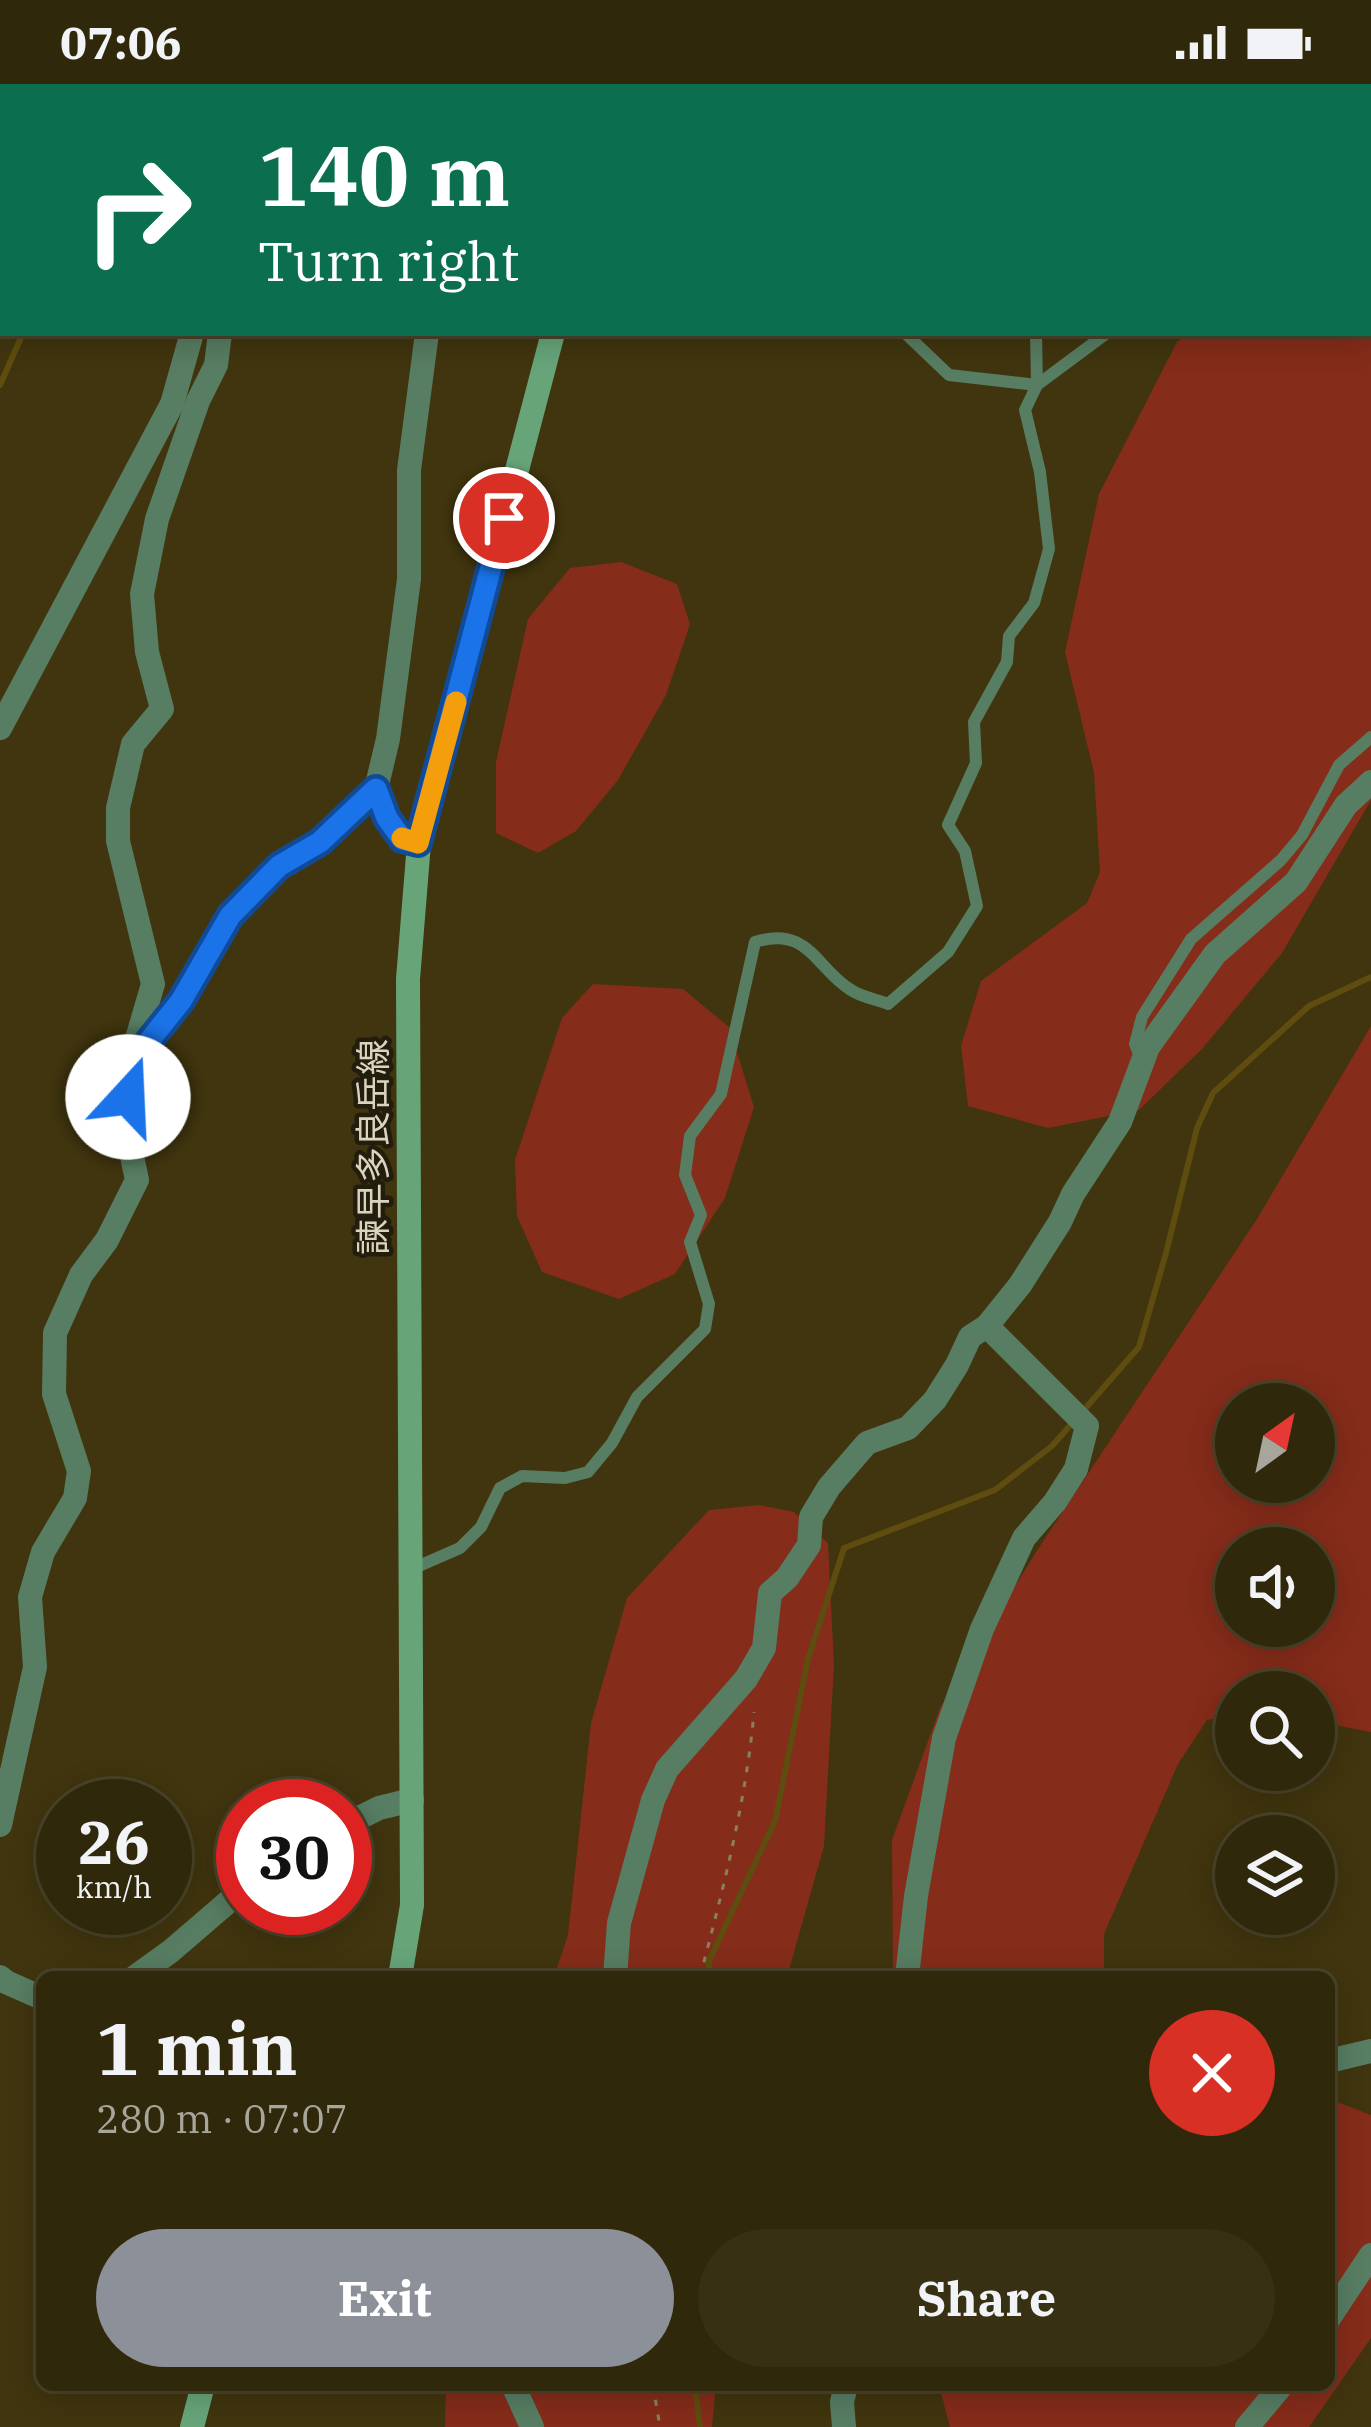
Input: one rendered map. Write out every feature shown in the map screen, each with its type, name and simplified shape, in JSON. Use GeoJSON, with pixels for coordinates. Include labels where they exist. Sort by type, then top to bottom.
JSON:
{"type":"FeatureCollection","features":[{"type":"Feature","properties":{"kind":"main road","name":"諫早多良岳線"},"geometry":{"type":"LineString","coordinates":[[401,1971],[412,1905],[408,979],[418,843],[552,336]]}},
{"type":"Feature","properties":{"kind":"main road"},"geometry":{"type":"LineString","coordinates":[[192,2427],[201,2391]]}},
{"type":"Feature","properties":{"kind":"street"},"geometry":{"type":"LineString","coordinates":[[0,728],[172,404],[190,336]]}},
{"type":"Feature","properties":{"kind":"street"},"geometry":{"type":"LineString","coordinates":[[0,1825],[34,1666],[30,1597],[43,1552],[75,1498],[79,1472],[54,1394],[55,1333],[81,1275],[106,1240],[137,1180],[126,1128],[129,1066],[153,985],[118,841],[118,808],[134,744],[162,710],[147,652],[142,594],[157,519],[198,401],[216,365],[220,336]]}},
{"type":"Feature","properties":{"kind":"street"},"geometry":{"type":"LineString","coordinates":[[129,1066],[181,1001],[230,916],[279,866],[320,842],[376,789],[388,739],[409,579],[410,470],[427,336]]}},
{"type":"Feature","properties":{"kind":"street"},"geometry":{"type":"LineString","coordinates":[[616,1971],[620,1923],[653,1800],[667,1769],[746,1679],[764,1648],[770,1593],[787,1578],[809,1545],[811,1517],[830,1487],[867,1443],[908,1428],[935,1400],[970,1336],[987,1326],[1020,1285],[1060,1222],[1072,1194],[1120,1122],[1148,1047],[1215,954],[1295,882],[1346,805],[1371,782]]}},
{"type":"Feature","properties":{"kind":"street"},"geometry":{"type":"LineString","coordinates":[[376,789],[387,818],[402,839],[418,843]]}},
{"type":"Feature","properties":{"kind":"street"},"geometry":{"type":"LineString","coordinates":[[908,1971],[944,1738],[982,1629],[1024,1538],[1076,1469],[1088,1426],[987,1326]]}},
{"type":"Feature","properties":{"kind":"street"},"geometry":{"type":"LineString","coordinates":[[372,1812],[412,1800]]}},
{"type":"Feature","properties":{"kind":"street"},"geometry":{"type":"LineString","coordinates":[[143,1971],[216,1912]]}},
{"type":"Feature","properties":{"kind":"street"},"geometry":{"type":"LineString","coordinates":[[0,1977],[36,1996]]}},
{"type":"Feature","properties":{"kind":"street"},"geometry":{"type":"LineString","coordinates":[[1335,2060],[1371,2051]]}},
{"type":"Feature","properties":{"kind":"street"},"geometry":{"type":"LineString","coordinates":[[1335,2309],[1371,2255]]}},
{"type":"Feature","properties":{"kind":"street"},"geometry":{"type":"LineString","coordinates":[[516,2391],[532,2427]]}},
{"type":"Feature","properties":{"kind":"street"},"geometry":{"type":"LineString","coordinates":[[844,2427],[845,2391]]}},
{"type":"Feature","properties":{"kind":"street"},"geometry":{"type":"LineString","coordinates":[[1247,2427],[1277,2391]]}},
{"type":"Feature","properties":{"kind":"lane"},"geometry":{"type":"LineString","coordinates":[[908,336],[949,375],[1037,385],[1103,336]]}},
{"type":"Feature","properties":{"kind":"lane"},"geometry":{"type":"LineString","coordinates":[[412,1569],[460,1548],[482,1527],[500,1488],[521,1476],[565,1478],[588,1472],[612,1443],[637,1397],[704,1329],[709,1304],[689,1242],[701,1215],[685,1175],[690,1136],[721,1094],[755,942],[772,936],[806,946],[850,990],[888,1004],[948,952],[977,906],[965,851],[948,825],[976,763],[974,722],[1007,662],[1009,636],[1034,603],[1049,549],[1040,472],[1025,410],[1037,385],[1036,336]]}},
{"type":"Feature","properties":{"kind":"lane"},"geometry":{"type":"LineString","coordinates":[[1142,1061],[1135,1044],[1142,1017],[1192,939],[1281,860],[1302,835],[1339,765],[1371,737]]}},
{"type":"Feature","properties":{"kind":"path"},"geometry":{"type":"LineString","coordinates":[[702,1971],[732,1854],[754,1712]]}},
{"type":"Feature","properties":{"kind":"path"},"geometry":{"type":"LineString","coordinates":[[654,2391],[660,2427]]}},
{"type":"Feature","properties":{"kind":"shaded area"},"geometry":{"type":"Polygon","coordinates":[[[1184,336],[1371,336],[1371,800],[1282,953],[1202,1049],[1139,1110],[1048,1128],[968,1106],[961,1046],[981,981],[1087,903],[1100,872],[1094,773],[1065,652],[1099,494],[1177,342],[1184,336]]]}},
{"type":"Feature","properties":{"kind":"shaded area"},"geometry":{"type":"Polygon","coordinates":[[[621,562],[677,584],[690,624],[666,695],[618,780],[576,831],[538,853],[496,833],[496,762],[528,619],[570,568],[621,562]]]}},
{"type":"Feature","properties":{"kind":"shaded area"},"geometry":{"type":"Polygon","coordinates":[[[593,984],[683,989],[729,1027],[754,1107],[725,1198],[675,1274],[619,1299],[542,1272],[517,1216],[515,1160],[562,1018],[593,984]]]}},
{"type":"Feature","properties":{"kind":"shaded area"},"geometry":{"type":"Polygon","coordinates":[[[1371,1026],[1371,1732],[1335,1725],[1335,1671],[1215,1671],[1215,1718],[1207,1720],[1178,1764],[1104,1934],[1104,1971],[893,1971],[892,1840],[940,1708],[1036,1552],[1257,1219],[1371,1026]]]}},
{"type":"Feature","properties":{"kind":"shaded area"},"geometry":{"type":"Polygon","coordinates":[[[759,1505],[794,1512],[828,1543],[834,1665],[824,1846],[789,1971],[556,1971],[568,1935],[591,1723],[627,1598],[709,1510],[759,1505]]]}},
{"type":"Feature","properties":{"kind":"shaded area"},"geometry":{"type":"Polygon","coordinates":[[[1335,2101],[1371,2115],[1371,2338],[1335,2390],[1335,2101]]]}},
{"type":"Feature","properties":{"kind":"shaded area"},"geometry":{"type":"Polygon","coordinates":[[[446,2391],[715,2391],[712,2427],[445,2427],[446,2391]]]}},
{"type":"Feature","properties":{"kind":"shaded area"},"geometry":{"type":"Polygon","coordinates":[[[941,2391],[1334,2391],[1309,2427],[950,2427],[941,2391]]]}},
{"type":"Feature","properties":{"kind":"waterway"},"geometry":{"type":"LineString","coordinates":[[0,385],[22,336]]}},
{"type":"Feature","properties":{"kind":"waterway"},"geometry":{"type":"LineString","coordinates":[[1083,1411],[1139,1347],[1197,1128],[1213,1093],[1309,1006],[1371,977]]}},
{"type":"Feature","properties":{"kind":"waterway"},"geometry":{"type":"LineString","coordinates":[[709,1971],[709,1961],[775,1821],[808,1659],[844,1548],[995,1490],[1052,1446],[1074,1421]]}},
{"type":"Feature","properties":{"kind":"waterway"},"geometry":{"type":"LineString","coordinates":[[696,2391],[700,2427]]}},
{"type":"Feature","properties":{"kind":"slow traffic"},"geometry":{"type":"LineString","coordinates":[[402,838],[418,843],[456,702]]}},
{"type":"Feature","properties":{"kind":"route"},"geometry":{"type":"LineString","coordinates":[[128,1097],[129,1066],[181,1001],[230,916],[279,866],[320,842],[376,789],[387,818],[402,839],[418,843],[504,518]]}}]}
